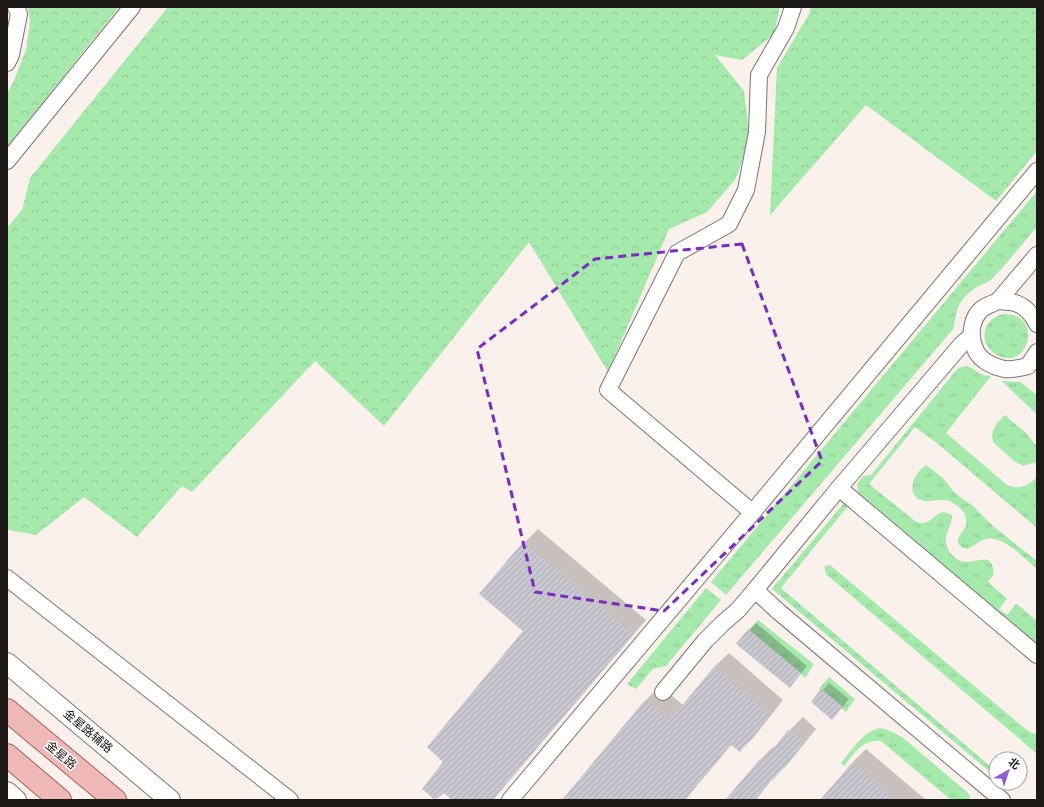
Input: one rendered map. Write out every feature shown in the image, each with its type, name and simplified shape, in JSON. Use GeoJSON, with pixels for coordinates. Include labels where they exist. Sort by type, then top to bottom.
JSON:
{"type":"FeatureCollection","features":[{"type":"Feature","properties":{"kind":"main road","name":"金星路"},"geometry":{"type":"LineString","coordinates":[[7,710],[115,800]]}},
{"type":"Feature","properties":{"kind":"main road"},"geometry":{"type":"LineString","coordinates":[[7,755],[60,800]]}},
{"type":"Feature","properties":{"kind":"street"},"geometry":{"type":"LineString","coordinates":[[7,63],[11,55],[19,14],[16,7]]}},
{"type":"Feature","properties":{"kind":"street"},"geometry":{"type":"LineString","coordinates":[[7,161],[132,7]]}},
{"type":"Feature","properties":{"kind":"street"},"geometry":{"type":"LineString","coordinates":[[752,512],[608,390],[677,253],[728,224],[746,190],[757,132],[759,75],[786,28],[793,7]]}},
{"type":"Feature","properties":{"kind":"street"},"geometry":{"type":"LineString","coordinates":[[510,800],[1037,170]]}},
{"type":"Feature","properties":{"kind":"street"},"geometry":{"type":"LineString","coordinates":[[998,301],[1037,255]]}},
{"type":"Feature","properties":{"kind":"street"},"geometry":{"type":"LineString","coordinates":[[1037,324],[1027,309],[1015,303],[998,301],[985,306],[977,314],[971,336],[977,352],[985,361],[1004,369],[1032,370],[1037,352]]}},
{"type":"Feature","properties":{"kind":"street"},"geometry":{"type":"LineString","coordinates":[[664,692],[705,641],[738,610],[839,488],[961,345],[971,336]]}},
{"type":"Feature","properties":{"kind":"street"},"geometry":{"type":"LineString","coordinates":[[839,488],[1037,655]]}},
{"type":"Feature","properties":{"kind":"street"},"geometry":{"type":"LineString","coordinates":[[7,578],[290,800]]}},
{"type":"Feature","properties":{"kind":"street"},"geometry":{"type":"LineString","coordinates":[[755,590],[1002,800]]}},
{"type":"Feature","properties":{"kind":"street","name":"金星路辅路"},"geometry":{"type":"LineString","coordinates":[[7,663],[170,800]]}},
{"type":"Feature","properties":{"kind":"street"},"geometry":{"type":"LineString","coordinates":[[7,792],[16,800]]}},
{"type":"Feature","properties":{"kind":"highlighted area"},"geometry":{"type":"Polygon","coordinates":[[[742,244],[822,461],[664,611],[535,592],[477,349],[595,259],[742,244]]]}},
{"type":"Feature","properties":{"kind":"green space"},"geometry":{"type":"Polygon","coordinates":[[[28,7],[119,7],[7,147],[7,93],[12,85],[26,50],[30,22],[28,7]]]}},
{"type":"Feature","properties":{"kind":"green space"},"geometry":{"type":"Polygon","coordinates":[[[168,7],[780,7],[774,34],[742,60],[715,55],[744,91],[750,141],[735,180],[707,212],[669,229],[608,372],[529,242],[384,426],[315,361],[192,492],[182,486],[137,537],[84,497],[36,535],[9,530],[7,526],[7,228],[22,210],[30,178],[168,7]]]}},
{"type":"Feature","properties":{"kind":"green space"},"geometry":{"type":"Polygon","coordinates":[[[811,7],[1037,7],[1037,151],[996,201],[866,105],[770,215],[777,68],[809,14],[811,7]]]}},
{"type":"Feature","properties":{"kind":"green space"},"geometry":{"type":"Polygon","coordinates":[[[1037,191],[1037,227],[993,278],[966,295],[957,310],[954,328],[726,595],[711,582],[1037,191]]]}},
{"type":"Feature","properties":{"kind":"green space"},"geometry":{"type":"Polygon","coordinates":[[[1004,314],[1016,316],[1024,322],[1028,331],[1028,340],[1024,349],[1017,356],[1008,358],[997,355],[991,351],[985,341],[984,336],[988,323],[995,317],[1004,314]]]}},
{"type":"Feature","properties":{"kind":"green space"},"geometry":{"type":"Polygon","coordinates":[[[967,366],[982,375],[991,376],[946,433],[1007,485],[1016,487],[1024,486],[1037,477],[1037,528],[938,444],[915,427],[869,484],[915,521],[921,523],[929,521],[939,513],[943,512],[952,516],[946,538],[947,546],[951,554],[954,557],[966,562],[988,560],[992,564],[994,574],[988,582],[1007,599],[999,609],[1007,615],[1017,604],[1037,621],[1037,645],[858,492],[857,484],[863,476],[871,475],[958,368],[967,366]]]}},
{"type":"Feature","properties":{"kind":"green space"},"geometry":{"type":"Polygon","coordinates":[[[1002,381],[1020,382],[1037,395],[1037,415],[1011,390],[1002,381]]]}},
{"type":"Feature","properties":{"kind":"green space"},"geometry":{"type":"Polygon","coordinates":[[[1005,415],[1028,435],[1037,446],[1037,462],[1023,466],[1014,461],[993,442],[992,434],[994,428],[1005,415]]]}},
{"type":"Feature","properties":{"kind":"green space"},"geometry":{"type":"Polygon","coordinates":[[[926,465],[942,477],[955,493],[974,507],[993,526],[1037,561],[1037,569],[1014,549],[1000,541],[987,539],[967,549],[961,547],[958,541],[966,525],[966,517],[962,510],[949,501],[925,501],[917,498],[913,493],[912,487],[916,475],[926,465]]]}},
{"type":"Feature","properties":{"kind":"green space"},"geometry":{"type":"Polygon","coordinates":[[[844,503],[848,506],[781,588],[988,764],[988,770],[772,589],[844,503]]]}},
{"type":"Feature","properties":{"kind":"green space"},"geometry":{"type":"Polygon","coordinates":[[[830,565],[1023,727],[1032,733],[1037,734],[1037,754],[827,575],[825,566],[830,565]]]}},
{"type":"Feature","properties":{"kind":"green space"},"geometry":{"type":"Polygon","coordinates":[[[706,588],[721,600],[666,666],[653,669],[636,689],[627,684],[706,588]]]}},
{"type":"Feature","properties":{"kind":"green space"},"geometry":{"type":"Polygon","coordinates":[[[758,620],[814,664],[805,678],[749,630],[758,620]]]}},
{"type":"Feature","properties":{"kind":"green space"},"geometry":{"type":"Polygon","coordinates":[[[829,677],[855,699],[846,712],[819,689],[829,677]]]}},
{"type":"Feature","properties":{"kind":"green space"},"geometry":{"type":"Polygon","coordinates":[[[880,728],[902,737],[967,792],[970,796],[970,800],[951,800],[881,741],[869,742],[859,748],[844,766],[841,763],[863,737],[880,728]]]}},
{"type":"Feature","properties":{"kind":"building"},"geometry":{"type":"Polygon","coordinates":[[[523,542],[633,634],[492,800],[452,800],[444,793],[435,800],[422,789],[443,762],[427,747],[523,631],[479,594],[523,542]]]}},
{"type":"Feature","properties":{"kind":"building"},"geometry":{"type":"Polygon","coordinates":[[[748,629],[801,673],[790,688],[736,644],[748,629]]]}},
{"type":"Feature","properties":{"kind":"building"},"geometry":{"type":"Polygon","coordinates":[[[714,667],[769,714],[740,752],[730,744],[684,800],[562,800],[645,700],[670,720],[714,667]]]}},
{"type":"Feature","properties":{"kind":"building"},"geometry":{"type":"Polygon","coordinates":[[[821,689],[843,707],[832,720],[811,702],[821,689]]]}},
{"type":"Feature","properties":{"kind":"building"},"geometry":{"type":"Polygon","coordinates":[[[788,730],[803,743],[773,780],[771,778],[754,800],[725,800],[760,759],[763,762],[788,730]]]}},
{"type":"Feature","properties":{"kind":"building"},"geometry":{"type":"Polygon","coordinates":[[[852,763],[895,800],[820,800],[852,763]]]}}]}
